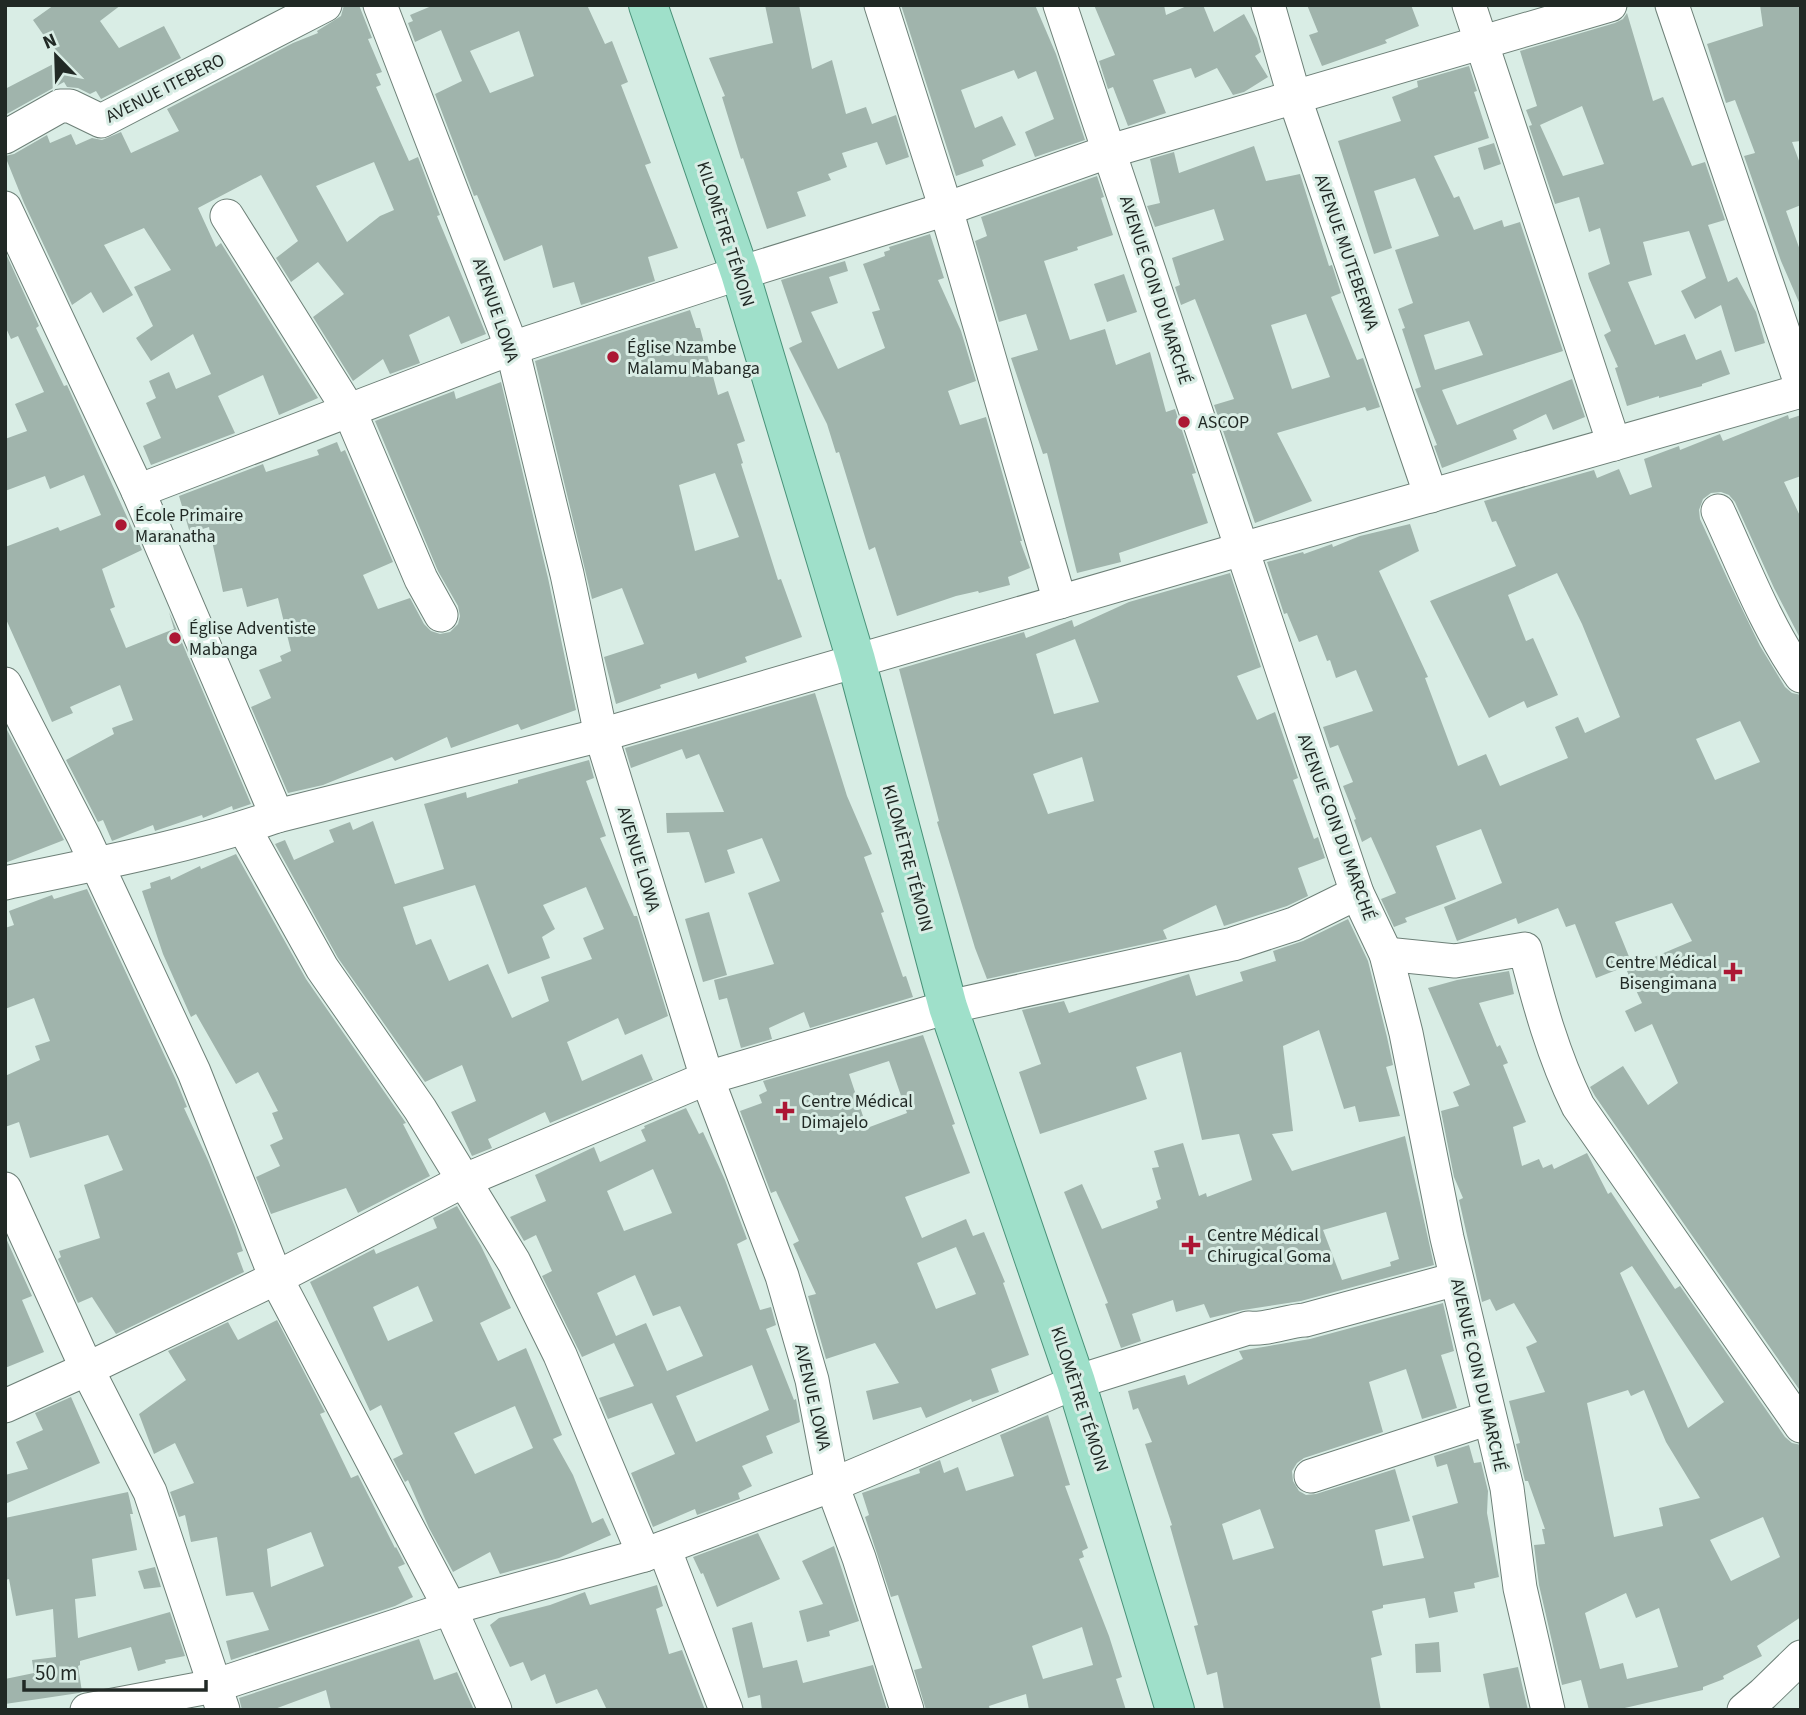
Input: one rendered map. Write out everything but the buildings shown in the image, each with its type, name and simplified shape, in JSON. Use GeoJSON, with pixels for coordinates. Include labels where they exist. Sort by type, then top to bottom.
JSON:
{"type":"FeatureCollection","features":[{"type":"Feature","properties":{"kind":"main road","name":"KILOMÈTRE TÉMOIN"},"geometry":{"type":"LineString","coordinates":[[648,5],[740,273],[856,660],[948,1007],[1076,1382],[1175,1710]]}},
{"type":"Feature","properties":{"kind":"street","name":"AVENUE ITEBERO"},"geometry":{"type":"LineString","coordinates":[[5,137],[60,106],[70,106],[101,121],[325,5]]}},
{"type":"Feature","properties":{"kind":"street","name":"AVENUE LOWA"},"geometry":{"type":"LineString","coordinates":[[380,5],[512,348],[567,574],[601,735],[707,1078],[782,1276],[813,1380],[832,1485],[859,1558],[907,1710]]}},
{"type":"Feature","properties":{"kind":"street"},"geometry":{"type":"LineString","coordinates":[[881,5],[946,209],[1060,602]]}},
{"type":"Feature","properties":{"kind":"street","name":"AVENUE COIN DU MARCHÉ"},"geometry":{"type":"LineString","coordinates":[[1060,5],[1357,893],[1386,954],[1406,1033],[1456,1279],[1507,1488],[1520,1588],[1548,1710]]}},
{"type":"Feature","properties":{"kind":"street","name":"AVENUE MUTEBERWA"},"geometry":{"type":"LineString","coordinates":[[1268,5],[1295,99],[1431,496]]}},
{"type":"Feature","properties":{"kind":"street"},"geometry":{"type":"LineString","coordinates":[[1469,5],[1614,444]]}},
{"type":"Feature","properties":{"kind":"street"},"geometry":{"type":"LineString","coordinates":[[138,491],[512,348],[946,209],[1111,151],[1610,5]]}},
{"type":"Feature","properties":{"kind":"street"},"geometry":{"type":"LineString","coordinates":[[1672,5],[1801,384]]}},
{"type":"Feature","properties":{"kind":"street"},"geometry":{"type":"LineString","coordinates":[[5,208],[138,491],[277,816]]}},
{"type":"Feature","properties":{"kind":"street"},"geometry":{"type":"LineString","coordinates":[[227,216],[350,412],[421,579],[442,615]]}},
{"type":"Feature","properties":{"kind":"street"},"geometry":{"type":"LineString","coordinates":[[5,883],[244,828],[277,816],[601,735],[1242,549],[1801,391]]}},
{"type":"Feature","properties":{"kind":"street"},"geometry":{"type":"LineString","coordinates":[[1718,511],[1767,618],[1801,676]]}},
{"type":"Feature","properties":{"kind":"street"},"geometry":{"type":"LineString","coordinates":[[5,684],[84,837],[194,1072],[276,1278],[450,1608],[495,1710]]}},
{"type":"Feature","properties":{"kind":"street"},"geometry":{"type":"LineString","coordinates":[[244,828],[322,968],[420,1109],[514,1262],[654,1552],[726,1710]]}},
{"type":"Feature","properties":{"kind":"street"},"geometry":{"type":"LineString","coordinates":[[5,1406],[276,1278],[463,1181],[707,1078],[948,1007],[1233,944],[1294,924],[1357,893]]}},
{"type":"Feature","properties":{"kind":"street"},"geometry":{"type":"LineString","coordinates":[[1386,954],[1455,961],[1525,949],[1546,1027],[1578,1106],[1801,1426]]}},
{"type":"Feature","properties":{"kind":"street"},"geometry":{"type":"LineString","coordinates":[[5,1189],[87,1369],[150,1492],[219,1698]]}},
{"type":"Feature","properties":{"kind":"street"},"geometry":{"type":"LineString","coordinates":[[87,1710],[219,1698],[450,1608],[654,1552],[832,1485],[1076,1382],[1248,1328],[1258,1329],[1288,1321],[1305,1320],[1456,1279]]}},
{"type":"Feature","properties":{"kind":"street"},"geometry":{"type":"LineString","coordinates":[[1311,1476],[1489,1418]]}},
{"type":"Feature","properties":{"kind":"street"},"geometry":{"type":"LineString","coordinates":[[1744,1710],[1801,1657]]}},
{"type":"Feature","properties":{"kind":"place","name":"Église Nzambe Malamu Mabanga"},"geometry":{"type":"Point","coordinates":[613,357]}},
{"type":"Feature","properties":{"kind":"place","name":"ASCOP"},"geometry":{"type":"Point","coordinates":[1184,422]}},
{"type":"Feature","properties":{"kind":"place","name":"École Primaire Maranatha"},"geometry":{"type":"Point","coordinates":[121,525]}},
{"type":"Feature","properties":{"kind":"place","name":"Église Adventiste Mabanga"},"geometry":{"type":"Point","coordinates":[175,638]}},
{"type":"Feature","properties":{"kind":"place","name":"Centre Médical Bisengimana"},"geometry":{"type":"Point","coordinates":[1733,972]}},
{"type":"Feature","properties":{"kind":"place","name":"Centre Médical Dimajelo"},"geometry":{"type":"Point","coordinates":[785,1111]}},
{"type":"Feature","properties":{"kind":"place","name":"Centre Médical Chirugical Goma"},"geometry":{"type":"Point","coordinates":[1191,1245]}}]}
